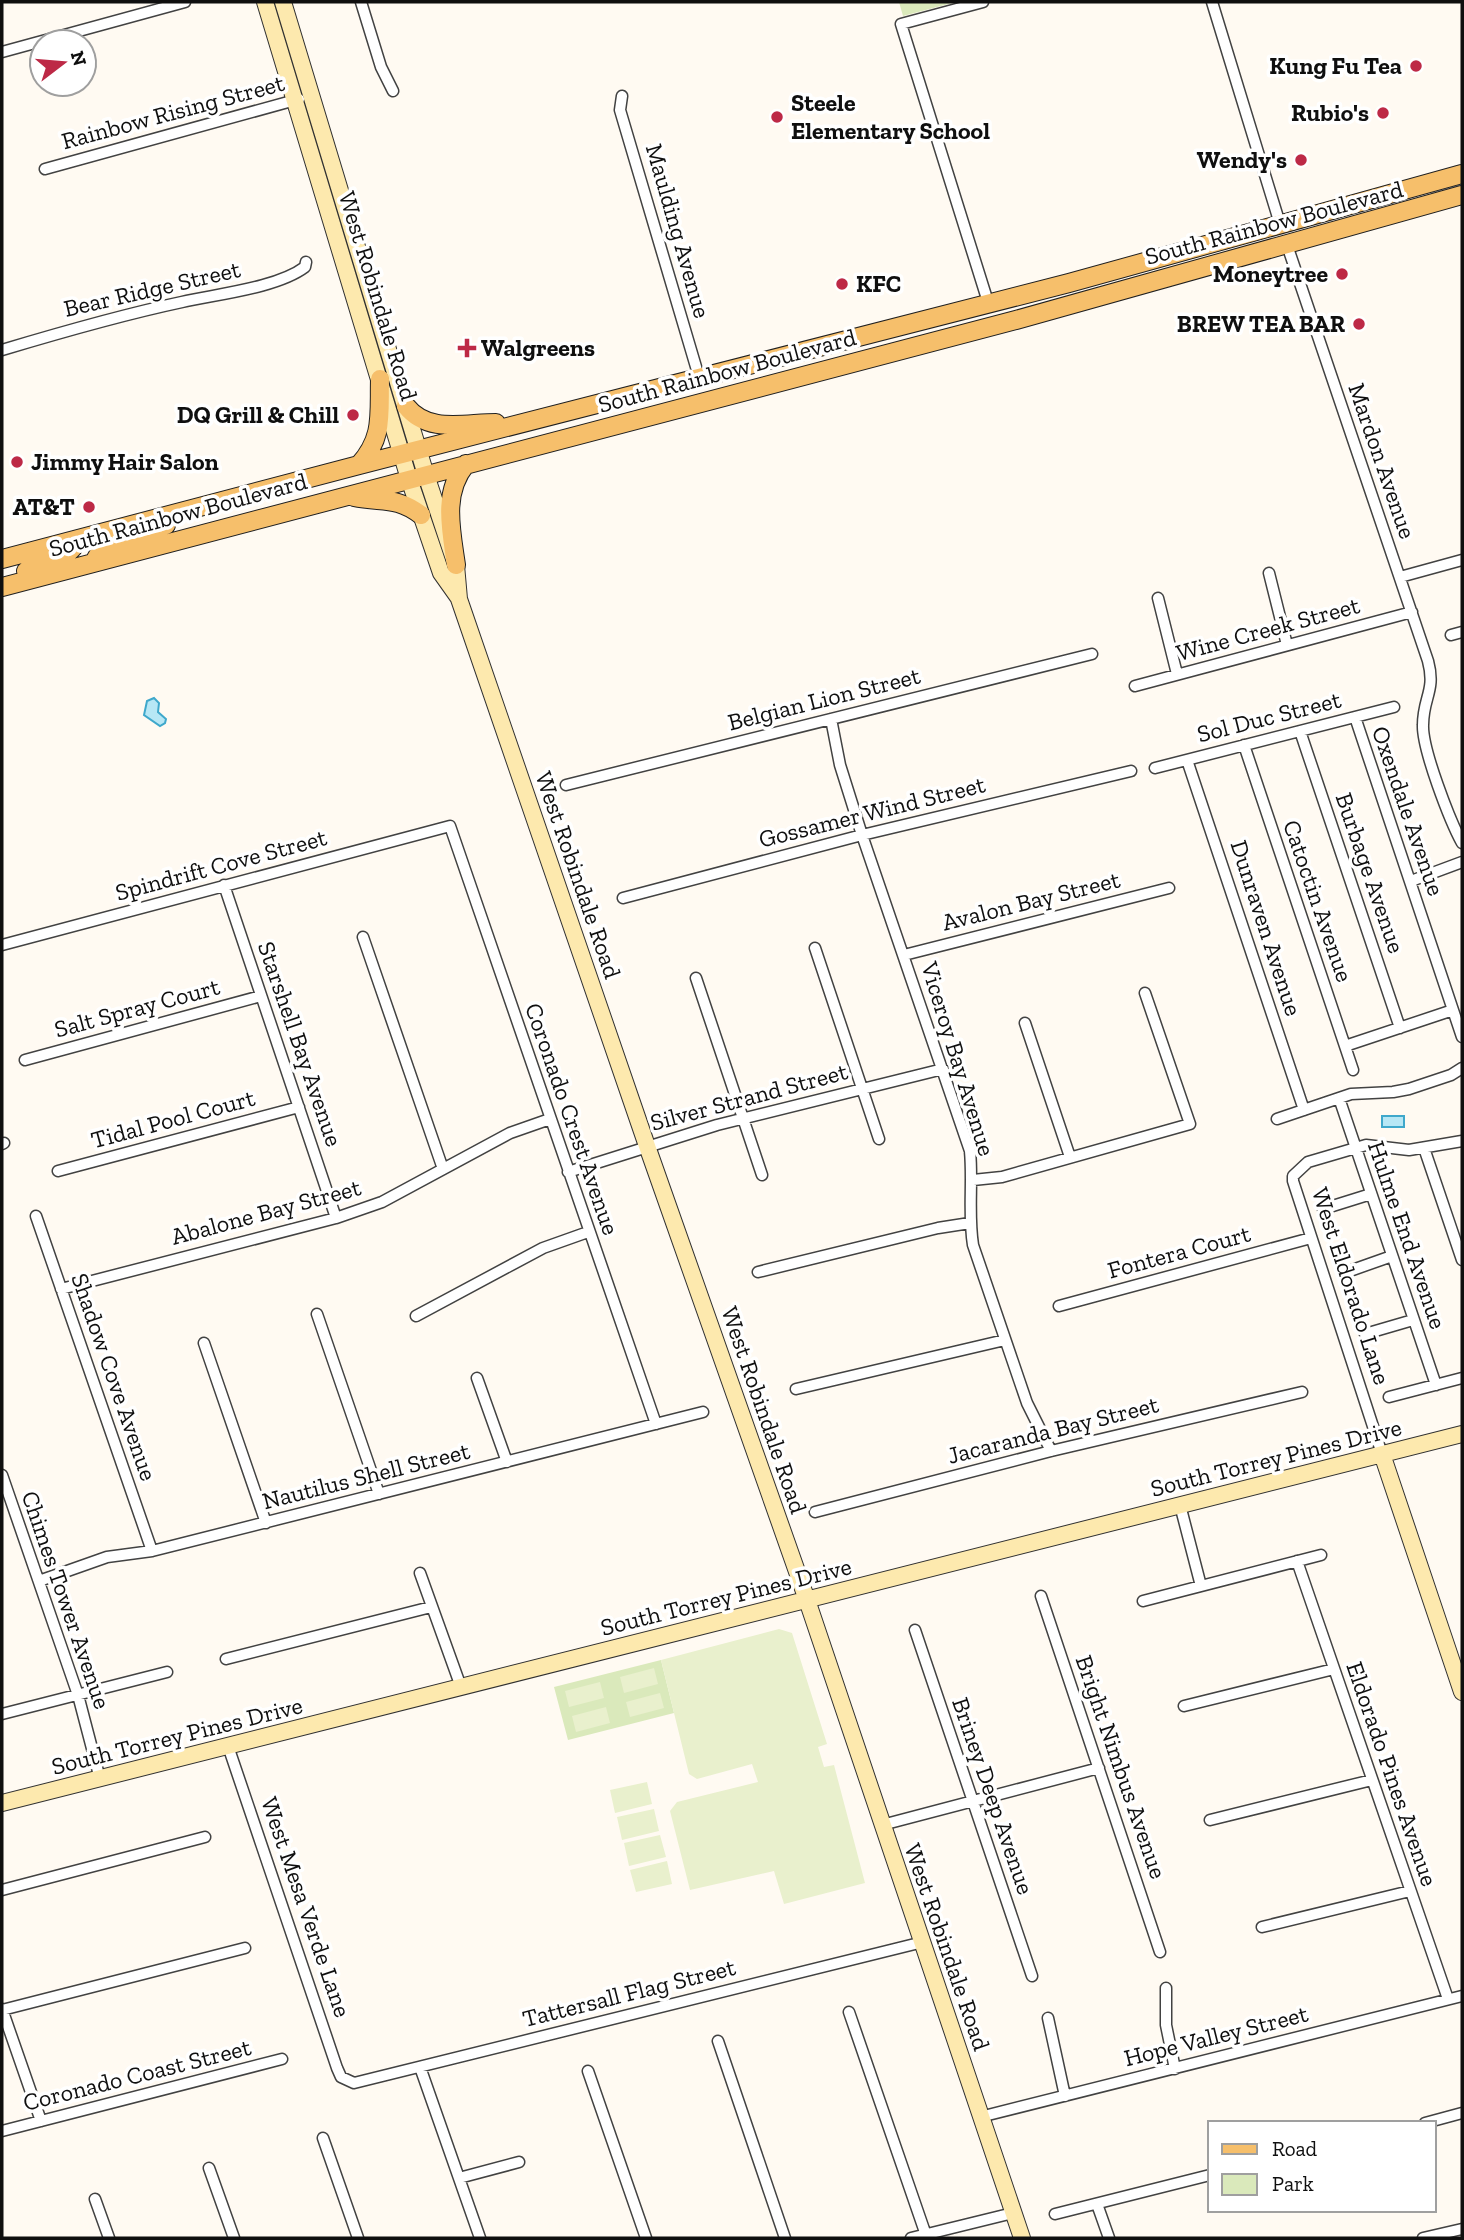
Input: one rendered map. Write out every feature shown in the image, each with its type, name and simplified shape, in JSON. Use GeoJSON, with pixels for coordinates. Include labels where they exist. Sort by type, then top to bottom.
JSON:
{"type":"FeatureCollection","features":[{"type":"Feature","properties":{"kind":"main road","name":"West Robindale Road"},"geometry":{"type":"LineString","coordinates":[[265,2],[401,454],[417,477],[456,565],[460,598],[647,1146],[807,1601],[1022,2238]]}},
{"type":"Feature","properties":{"kind":"main road","name":"West Robindale Road"},"geometry":{"type":"LineString","coordinates":[[283,2],[419,450],[417,477],[421,515],[441,573],[460,598]]}},
{"type":"Feature","properties":{"kind":"main road","name":"South Rainbow Boulevard"},"geometry":{"type":"LineString","coordinates":[[2,559],[774,357],[1069,283],[1462,174]]}},
{"type":"Feature","properties":{"kind":"main road","name":"South Rainbow Boulevard"},"geometry":{"type":"LineString","coordinates":[[2,586],[1016,320],[1462,195]]}},
{"type":"Feature","properties":{"kind":"main road"},"geometry":{"type":"LineString","coordinates":[[1287,245],[1295,233],[1342,215],[1370,200]]}},
{"type":"Feature","properties":{"kind":"main road"},"geometry":{"type":"LineString","coordinates":[[1193,270],[1235,248],[1264,239],[1280,224]]}},
{"type":"Feature","properties":{"kind":"main road"},"geometry":{"type":"LineString","coordinates":[[340,249],[352,265],[366,300],[373,301]]}},
{"type":"Feature","properties":{"kind":"main road"},"geometry":{"type":"LineString","coordinates":[[1016,320],[1013,312],[1017,307],[1046,297],[1069,283]]}},
{"type":"Feature","properties":{"kind":"main road"},"geometry":{"type":"LineString","coordinates":[[932,342],[950,324],[979,316],[988,302]]}},
{"type":"Feature","properties":{"kind":"main road"},"geometry":{"type":"LineString","coordinates":[[708,402],[712,392],[720,384],[752,375],[765,368],[774,357]]}},
{"type":"Feature","properties":{"kind":"main road"},"geometry":{"type":"LineString","coordinates":[[627,422],[652,402],[691,389],[699,377]]}},
{"type":"Feature","properties":{"kind":"main road"},"geometry":{"type":"LineString","coordinates":[[359,465],[372,450],[376,440],[380,379]]}},
{"type":"Feature","properties":{"kind":"main road"},"geometry":{"type":"LineString","coordinates":[[406,407],[417,418],[435,424],[531,422]]}},
{"type":"Feature","properties":{"kind":"main road"},"geometry":{"type":"LineString","coordinates":[[456,565],[450,499],[456,478],[466,464]]}},
{"type":"Feature","properties":{"kind":"main road"},"geometry":{"type":"LineString","coordinates":[[348,495],[399,502],[421,515]]}},
{"type":"Feature","properties":{"kind":"main road"},"geometry":{"type":"LineString","coordinates":[[94,562],[101,550],[108,545],[162,529],[189,509]]}},
{"type":"Feature","properties":{"kind":"main road"},"geometry":{"type":"LineString","coordinates":[[2,586],[35,566],[68,554],[78,539]]}},
{"type":"Feature","properties":{"kind":"main road","name":"South Torrey Pines Drive"},"geometry":{"type":"LineString","coordinates":[[2,1803],[1462,1434]]}},
{"type":"Feature","properties":{"kind":"main road","name":"West Eldorado Lane"},"geometry":{"type":"LineString","coordinates":[[1382,1454],[1462,1692]]}},
{"type":"Feature","properties":{"kind":"street"},"geometry":{"type":"LineString","coordinates":[[2,52],[185,2]]}},
{"type":"Feature","properties":{"kind":"street"},"geometry":{"type":"LineString","coordinates":[[361,2],[381,67],[393,91]]}},
{"type":"Feature","properties":{"kind":"street"},"geometry":{"type":"LineString","coordinates":[[983,2],[901,24],[988,302]]}},
{"type":"Feature","properties":{"kind":"street"},"geometry":{"type":"LineString","coordinates":[[1212,2],[1280,224]]}},
{"type":"Feature","properties":{"kind":"street","name":"Maulding Avenue"},"geometry":{"type":"LineString","coordinates":[[622,96],[620,110],[699,377]]}},
{"type":"Feature","properties":{"kind":"street","name":"Rainbow Rising Street"},"geometry":{"type":"LineString","coordinates":[[44,170],[312,97]]}},
{"type":"Feature","properties":{"kind":"street","name":"Mardon Avenue"},"geometry":{"type":"LineString","coordinates":[[1287,245],[1431,674],[1430,692],[1424,711],[1423,736],[1462,843]]}},
{"type":"Feature","properties":{"kind":"street","name":"Bear Ridge Street"},"geometry":{"type":"LineString","coordinates":[[2,350],[89,324],[234,292],[284,278],[299,272],[306,262]]}},
{"type":"Feature","properties":{"kind":"street"},"geometry":{"type":"LineString","coordinates":[[1400,577],[1462,560]]}},
{"type":"Feature","properties":{"kind":"street"},"geometry":{"type":"LineString","coordinates":[[1269,573],[1287,645]]}},
{"type":"Feature","properties":{"kind":"street"},"geometry":{"type":"LineString","coordinates":[[1158,598],[1177,674]]}},
{"type":"Feature","properties":{"kind":"street","name":"Wine Creek Street"},"geometry":{"type":"LineString","coordinates":[[1135,686],[1412,612]]}},
{"type":"Feature","properties":{"kind":"street","name":"Belgian Lion Street"},"geometry":{"type":"LineString","coordinates":[[566,785],[1092,653]]}},
{"type":"Feature","properties":{"kind":"street","name":"Sol Duc Street"},"geometry":{"type":"LineString","coordinates":[[1155,768],[1394,707]]}},
{"type":"Feature","properties":{"kind":"street","name":"Oxendale Avenue"},"geometry":{"type":"LineString","coordinates":[[1355,717],[1462,1037]]}},
{"type":"Feature","properties":{"kind":"street","name":"Viceroy Bay Avenue"},"geometry":{"type":"LineString","coordinates":[[831,719],[840,765],[862,835],[970,1151],[973,1180],[970,1223],[973,1245],[1027,1403],[1051,1451]]}},
{"type":"Feature","properties":{"kind":"street","name":"Burbage Avenue"},"geometry":{"type":"LineString","coordinates":[[1300,731],[1400,1028]]}},
{"type":"Feature","properties":{"kind":"street","name":"Catoctin Avenue"},"geometry":{"type":"LineString","coordinates":[[1244,745],[1353,1070]]}},
{"type":"Feature","properties":{"kind":"street","name":"Dunraven Avenue"},"geometry":{"type":"LineString","coordinates":[[1187,760],[1304,1110]]}},
{"type":"Feature","properties":{"kind":"street","name":"Gossamer Wind Street"},"geometry":{"type":"LineString","coordinates":[[624,898],[862,835],[1131,771]]}},
{"type":"Feature","properties":{"kind":"street","name":"Spindrift Cove Street"},"geometry":{"type":"LineString","coordinates":[[2,945],[450,826]]}},
{"type":"Feature","properties":{"kind":"street","name":"Coronado Crest Avenue"},"geometry":{"type":"LineString","coordinates":[[450,826],[656,1424]]}},
{"type":"Feature","properties":{"kind":"street"},"geometry":{"type":"LineString","coordinates":[[1411,881],[1462,862]]}},
{"type":"Feature","properties":{"kind":"street","name":"Starshell Bay Avenue"},"geometry":{"type":"LineString","coordinates":[[223,885],[337,1218]]}},
{"type":"Feature","properties":{"kind":"street","name":"Avalon Bay Street"},"geometry":{"type":"LineString","coordinates":[[904,955],[1169,888]]}},
{"type":"Feature","properties":{"kind":"street"},"geometry":{"type":"LineString","coordinates":[[363,937],[443,1169]]}},
{"type":"Feature","properties":{"kind":"street"},"geometry":{"type":"LineString","coordinates":[[815,948],[879,1139]]}},
{"type":"Feature","properties":{"kind":"street"},"geometry":{"type":"LineString","coordinates":[[696,978],[762,1175]]}},
{"type":"Feature","properties":{"kind":"street"},"geometry":{"type":"LineString","coordinates":[[973,1180],[1002,1177],[1190,1124],[1146,993]]}},
{"type":"Feature","properties":{"kind":"street","name":"Salt Spray Court"},"geometry":{"type":"LineString","coordinates":[[24,1060],[261,996]]}},
{"type":"Feature","properties":{"kind":"street"},"geometry":{"type":"LineString","coordinates":[[1345,1046],[1453,1010]]}},
{"type":"Feature","properties":{"kind":"street"},"geometry":{"type":"LineString","coordinates":[[1025,1023],[1070,1157]]}},
{"type":"Feature","properties":{"kind":"street"},"geometry":{"type":"LineString","coordinates":[[1277,1119],[1352,1094],[1393,1092],[1409,1088],[1451,1075],[1462,1068]]}},
{"type":"Feature","properties":{"kind":"street","name":"Silver Strand Street"},"geometry":{"type":"LineString","coordinates":[[568,1172],[647,1146],[744,1119],[943,1069]]}},
{"type":"Feature","properties":{"kind":"street","name":"Hulme End Avenue"},"geometry":{"type":"LineString","coordinates":[[1339,1098],[1436,1385]]}},
{"type":"Feature","properties":{"kind":"street","name":"Tidal Pool Court"},"geometry":{"type":"LineString","coordinates":[[58,1171],[299,1107]]}},
{"type":"Feature","properties":{"kind":"street","name":"Abalone Bay Street"},"geometry":{"type":"LineString","coordinates":[[61,1289],[337,1218],[382,1202],[510,1133],[550,1119]]}},
{"type":"Feature","properties":{"kind":"street"},"geometry":{"type":"LineString","coordinates":[[1355,1148],[1366,1145],[1398,1150],[1462,1140]]}},
{"type":"Feature","properties":{"kind":"street","name":"West Eldorado Lane"},"geometry":{"type":"LineString","coordinates":[[1355,1148],[1308,1162],[1295,1173],[1293,1181],[1382,1454]]}},
{"type":"Feature","properties":{"kind":"street"},"geometry":{"type":"LineString","coordinates":[[1424,1148],[1462,1260]]}},
{"type":"Feature","properties":{"kind":"street"},"geometry":{"type":"LineString","coordinates":[[1323,1209],[1371,1194]]}},
{"type":"Feature","properties":{"kind":"street","name":"Shadow Cove Avenue"},"geometry":{"type":"LineString","coordinates":[[36,1216],[152,1551]]}},
{"type":"Feature","properties":{"kind":"street"},"geometry":{"type":"LineString","coordinates":[[758,1272],[938,1228],[970,1223]]}},
{"type":"Feature","properties":{"kind":"street"},"geometry":{"type":"LineString","coordinates":[[416,1316],[543,1248],[588,1232]]}},
{"type":"Feature","properties":{"kind":"street","name":"Fontera Court"},"geometry":{"type":"LineString","coordinates":[[1059,1306],[1311,1238]]}},
{"type":"Feature","properties":{"kind":"street"},"geometry":{"type":"LineString","coordinates":[[1344,1273],[1392,1256]]}},
{"type":"Feature","properties":{"kind":"street"},"geometry":{"type":"LineString","coordinates":[[317,1314],[379,1494]]}},
{"type":"Feature","properties":{"kind":"street"},"geometry":{"type":"LineString","coordinates":[[1365,1334],[1413,1320]]}},
{"type":"Feature","properties":{"kind":"street"},"geometry":{"type":"LineString","coordinates":[[796,1389],[1005,1340]]}},
{"type":"Feature","properties":{"kind":"street"},"geometry":{"type":"LineString","coordinates":[[204,1343],[266,1523]]}},
{"type":"Feature","properties":{"kind":"street"},"geometry":{"type":"LineString","coordinates":[[477,1378],[507,1462]]}},
{"type":"Feature","properties":{"kind":"street"},"geometry":{"type":"LineString","coordinates":[[1389,1397],[1462,1378]]}},
{"type":"Feature","properties":{"kind":"street","name":"Jacaranda Bay Street"},"geometry":{"type":"LineString","coordinates":[[815,1512],[1051,1451],[1302,1392]]}},
{"type":"Feature","properties":{"kind":"street","name":"Nautilus Shell Street"},"geometry":{"type":"LineString","coordinates":[[39,1581],[107,1557],[152,1551],[703,1412]]}},
{"type":"Feature","properties":{"kind":"street","name":"Chimes Tower Avenue"},"geometry":{"type":"LineString","coordinates":[[2,1475],[78,1695],[100,1779]]}},
{"type":"Feature","properties":{"kind":"street"},"geometry":{"type":"LineString","coordinates":[[1180,1505],[1201,1586]]}},
{"type":"Feature","properties":{"kind":"street"},"geometry":{"type":"LineString","coordinates":[[1143,1601],[1321,1555]]}},
{"type":"Feature","properties":{"kind":"street","name":"Eldorado Pines Avenue"},"geometry":{"type":"LineString","coordinates":[[1297,1562],[1448,1999]]}},
{"type":"Feature","properties":{"kind":"street"},"geometry":{"type":"LineString","coordinates":[[420,1573],[461,1687]]}},
{"type":"Feature","properties":{"kind":"street","name":"Bright Nimbus Avenue"},"geometry":{"type":"LineString","coordinates":[[1041,1596],[1160,1952]]}},
{"type":"Feature","properties":{"kind":"street"},"geometry":{"type":"LineString","coordinates":[[226,1659],[431,1607]]}},
{"type":"Feature","properties":{"kind":"street","name":"Briney Deep Avenue"},"geometry":{"type":"LineString","coordinates":[[915,1630],[1032,1976]]}},
{"type":"Feature","properties":{"kind":"street"},"geometry":{"type":"LineString","coordinates":[[1184,1706],[1334,1669]]}},
{"type":"Feature","properties":{"kind":"street"},"geometry":{"type":"LineString","coordinates":[[2,1714],[167,1672]]}},
{"type":"Feature","properties":{"kind":"street","name":"West Mesa Verde Lane"},"geometry":{"type":"LineString","coordinates":[[228,1746],[337,2068],[341,2077],[347,2080]]}},
{"type":"Feature","properties":{"kind":"street"},"geometry":{"type":"LineString","coordinates":[[882,1825],[1099,1768]]}},
{"type":"Feature","properties":{"kind":"street"},"geometry":{"type":"LineString","coordinates":[[1210,1820],[1372,1780]]}},
{"type":"Feature","properties":{"kind":"street"},"geometry":{"type":"LineString","coordinates":[[2,1890],[205,1837]]}},
{"type":"Feature","properties":{"kind":"street"},"geometry":{"type":"LineString","coordinates":[[1262,1927],[1410,1891]]}},
{"type":"Feature","properties":{"kind":"street","name":"Tattersall Flag Street"},"geometry":{"type":"LineString","coordinates":[[347,2080],[354,2083],[923,1942]]}},
{"type":"Feature","properties":{"kind":"street"},"geometry":{"type":"LineString","coordinates":[[41,2121],[2,2010],[245,1948]]}},
{"type":"Feature","properties":{"kind":"street"},"geometry":{"type":"LineString","coordinates":[[1166,1988],[1166,2025],[1175,2069]]}},
{"type":"Feature","properties":{"kind":"street","name":"Hope Valley Street"},"geometry":{"type":"LineString","coordinates":[[980,2117],[1462,1996]]}},
{"type":"Feature","properties":{"kind":"street"},"geometry":{"type":"LineString","coordinates":[[849,2011],[926,2236]]}},
{"type":"Feature","properties":{"kind":"street"},"geometry":{"type":"LineString","coordinates":[[1048,2018],[1065,2096]]}},
{"type":"Feature","properties":{"kind":"street"},"geometry":{"type":"LineString","coordinates":[[718,2041],[785,2238]]}},
{"type":"Feature","properties":{"kind":"street","name":"Coronado Coast Street"},"geometry":{"type":"LineString","coordinates":[[2,2131],[282,2059]]}},
{"type":"Feature","properties":{"kind":"street"},"geometry":{"type":"LineString","coordinates":[[420,2067],[480,2238]]}},
{"type":"Feature","properties":{"kind":"street"},"geometry":{"type":"LineString","coordinates":[[588,2071],[646,2238]]}},
{"type":"Feature","properties":{"kind":"street"},"geometry":{"type":"LineString","coordinates":[[1432,2121],[1462,2113]]}},
{"type":"Feature","properties":{"kind":"street"},"geometry":{"type":"LineString","coordinates":[[323,2138],[358,2238]]}},
{"type":"Feature","properties":{"kind":"street"},"geometry":{"type":"LineString","coordinates":[[459,2178],[519,2162]]}},
{"type":"Feature","properties":{"kind":"street"},"geometry":{"type":"LineString","coordinates":[[209,2168],[233,2238]]}},
{"type":"Feature","properties":{"kind":"street"},"geometry":{"type":"LineString","coordinates":[[1055,2214],[1208,2176]]}},
{"type":"Feature","properties":{"kind":"street"},"geometry":{"type":"LineString","coordinates":[[95,2199],[109,2238]]}},
{"type":"Feature","properties":{"kind":"street"},"geometry":{"type":"LineString","coordinates":[[1097,2204],[1108,2238]]}},
{"type":"Feature","properties":{"kind":"street"},"geometry":{"type":"LineString","coordinates":[[911,2238],[1013,2213]]}},
{"type":"Feature","properties":{"kind":"street"},"geometry":{"type":"LineString","coordinates":[[1423,2238],[1462,2229]]}},
{"type":"Feature","properties":{"kind":"green space"},"geometry":{"type":"Polygon","coordinates":[[[899,2],[956,2],[903,16],[899,2]]]}},
{"type":"Feature","properties":{"kind":"green space"},"geometry":{"type":"Polygon","coordinates":[[[779,1629],[792,1633],[827,1744],[818,1747],[824,1767],[834,1765],[865,1883],[784,1904],[774,1871],[690,1890],[670,1811],[677,1802],[758,1782],[752,1764],[697,1779],[689,1774],[661,1660],[779,1629]]]}},
{"type":"Feature","properties":{"kind":"green space"},"geometry":{"type":"Polygon","coordinates":[[[661,1660],[674,1713],[568,1740],[554,1687],[661,1660]]]}},
{"type":"Feature","properties":{"kind":"green space"},"geometry":{"type":"Polygon","coordinates":[[[654,1668],[658,1684],[624,1693],[620,1677],[654,1668]]]}},
{"type":"Feature","properties":{"kind":"green space"},"geometry":{"type":"Polygon","coordinates":[[[600,1682],[604,1698],[569,1707],[565,1691],[600,1682]]]}},
{"type":"Feature","properties":{"kind":"green space"},"geometry":{"type":"Polygon","coordinates":[[[660,1693],[664,1708],[630,1717],[626,1702],[660,1693]]]}},
{"type":"Feature","properties":{"kind":"green space"},"geometry":{"type":"Polygon","coordinates":[[[606,1707],[610,1723],[576,1732],[572,1716],[606,1707]]]}},
{"type":"Feature","properties":{"kind":"green space"},"geometry":{"type":"Polygon","coordinates":[[[647,1782],[652,1804],[615,1813],[610,1790],[647,1782]]]}},
{"type":"Feature","properties":{"kind":"green space"},"geometry":{"type":"Polygon","coordinates":[[[654,1809],[659,1831],[622,1840],[617,1817],[654,1809]]]}},
{"type":"Feature","properties":{"kind":"green space"},"geometry":{"type":"Polygon","coordinates":[[[660,1835],[666,1857],[629,1866],[624,1843],[660,1835]]]}},
{"type":"Feature","properties":{"kind":"green space"},"geometry":{"type":"Polygon","coordinates":[[[667,1861],[672,1884],[636,1892],[630,1870],[667,1861]]]}},
{"type":"Feature","properties":{"kind":"water"},"geometry":{"type":"Polygon","coordinates":[[[154,698],[159,703],[158,712],[166,719],[160,726],[144,715],[147,701],[154,698]]]}},
{"type":"Feature","properties":{"kind":"water"},"geometry":{"type":"Polygon","coordinates":[[[1382,1116],[1404,1116],[1404,1127],[1382,1127],[1382,1116]]]}},
{"type":"Feature","properties":{"kind":"place","name":"Kung Fu Tea"},"geometry":{"type":"Point","coordinates":[1416,66]}},
{"type":"Feature","properties":{"kind":"place","name":"Rubio's"},"geometry":{"type":"Point","coordinates":[1383,113]}},
{"type":"Feature","properties":{"kind":"place","name":"Steele Elementary School"},"geometry":{"type":"Point","coordinates":[777,117]}},
{"type":"Feature","properties":{"kind":"place","name":"Wendy's"},"geometry":{"type":"Point","coordinates":[1301,160]}},
{"type":"Feature","properties":{"kind":"place","name":"Moneytree"},"geometry":{"type":"Point","coordinates":[1342,274]}},
{"type":"Feature","properties":{"kind":"place","name":"KFC"},"geometry":{"type":"Point","coordinates":[842,284]}},
{"type":"Feature","properties":{"kind":"place","name":"BREW TEA BAR"},"geometry":{"type":"Point","coordinates":[1359,324]}},
{"type":"Feature","properties":{"kind":"place","name":"Walgreens"},"geometry":{"type":"Point","coordinates":[467,348]}},
{"type":"Feature","properties":{"kind":"place","name":"DQ Grill & Chill"},"geometry":{"type":"Point","coordinates":[353,415]}},
{"type":"Feature","properties":{"kind":"place","name":"Jimmy Hair Salon"},"geometry":{"type":"Point","coordinates":[17,462]}},
{"type":"Feature","properties":{"kind":"place","name":"AT&T"},"geometry":{"type":"Point","coordinates":[89,507]}}]}
